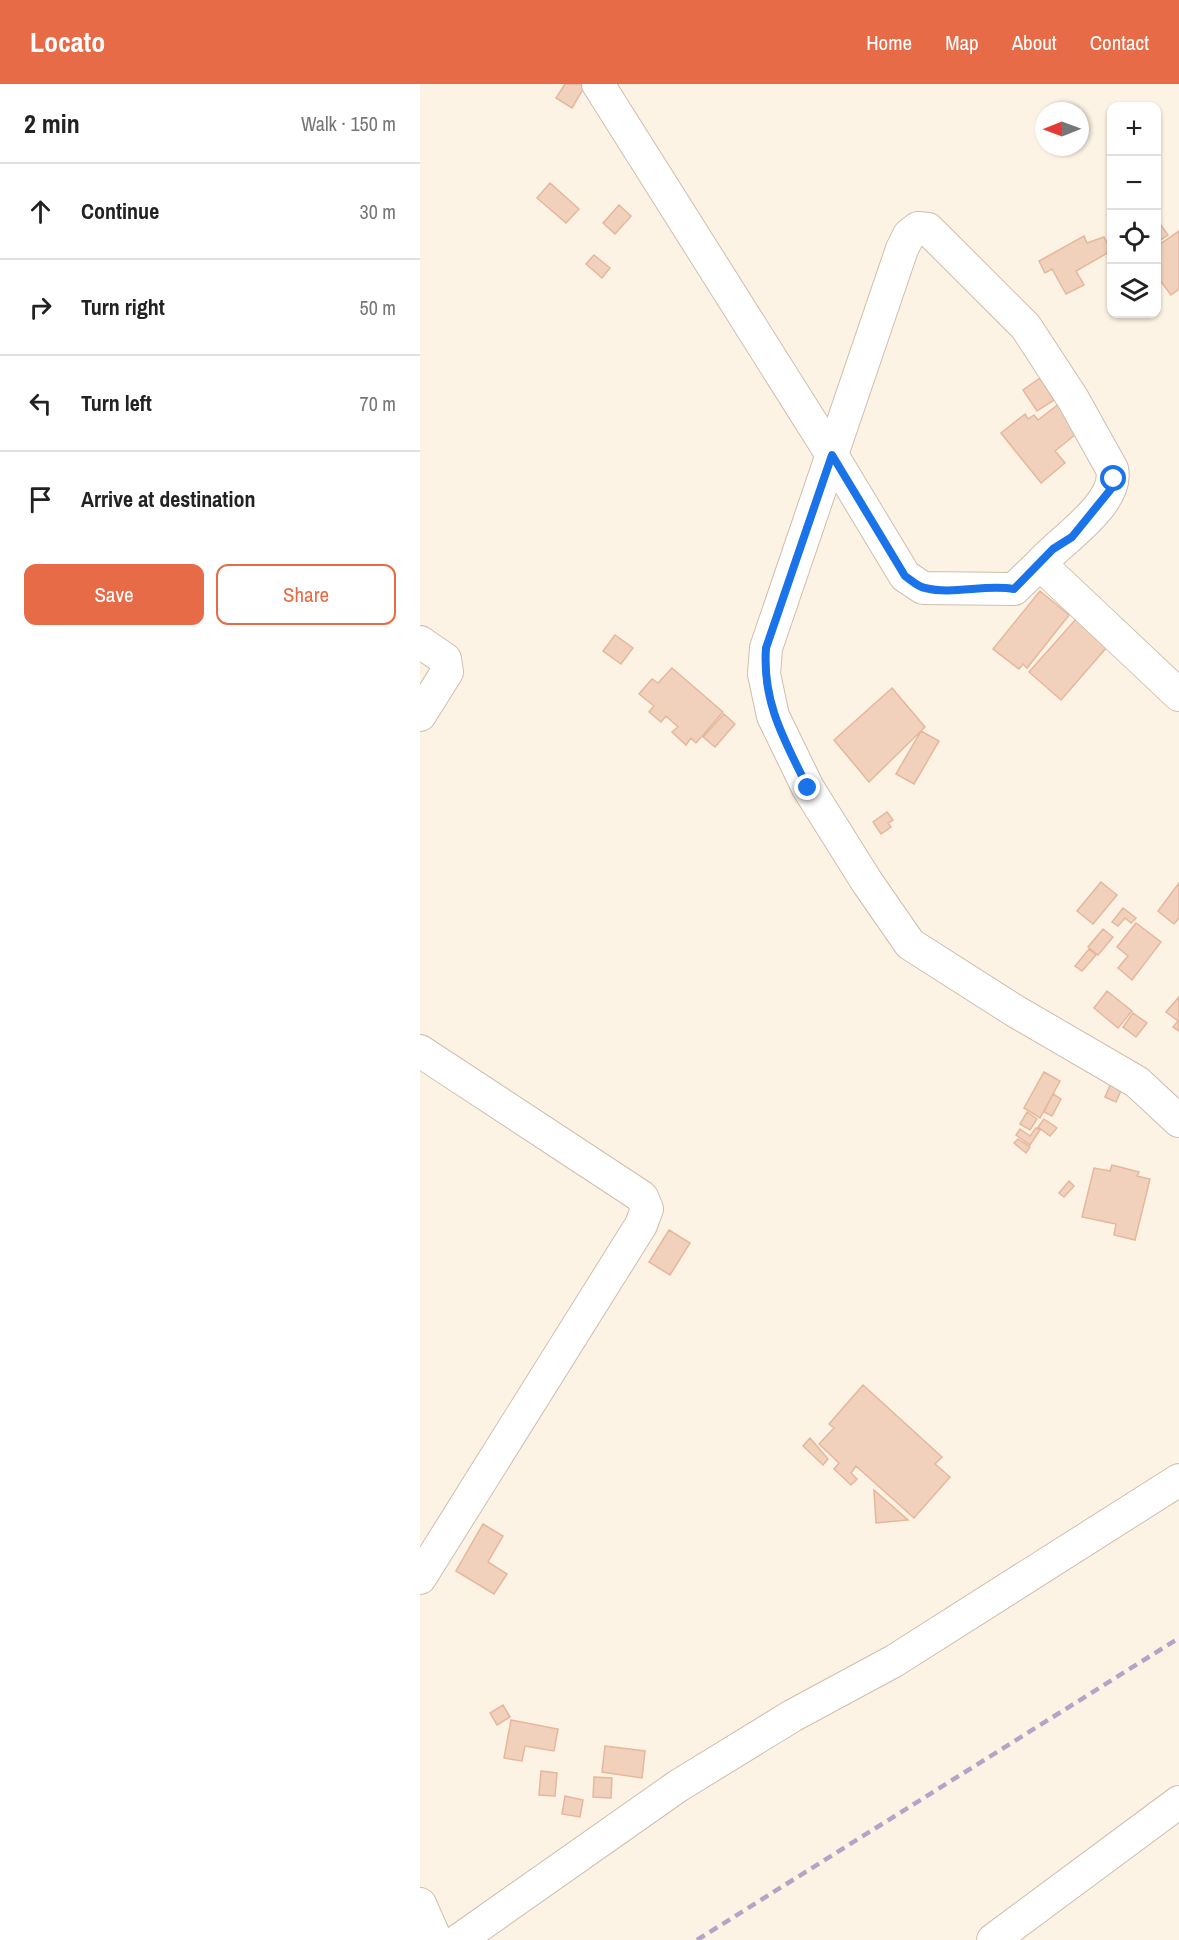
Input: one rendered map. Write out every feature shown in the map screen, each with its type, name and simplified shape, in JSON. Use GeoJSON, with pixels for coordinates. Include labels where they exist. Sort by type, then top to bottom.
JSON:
{"type":"FeatureCollection","features":[{"type":"Feature","properties":{"kind":"street"},"geometry":{"type":"LineString","coordinates":[[597,84],[832,455],[905,576],[923,588],[1014,589],[1053,549],[1072,537],[1111,489],[1114,479],[1112,469],[1073,399],[1026,327],[928,229],[918,228],[909,236],[902,249],[832,455],[766,648],[764,674],[773,716],[808,788],[867,882],[910,944],[1014,1011],[1137,1082],[1179,1121]]}},
{"type":"Feature","properties":{"kind":"street"},"geometry":{"type":"LineString","coordinates":[[1040,564],[1179,694]]}},
{"type":"Feature","properties":{"kind":"street"},"geometry":{"type":"LineString","coordinates":[[420,642],[445,660],[447,672],[420,715]]}},
{"type":"Feature","properties":{"kind":"street"},"geometry":{"type":"LineString","coordinates":[[420,1051],[642,1197],[647,1209],[641,1225],[420,1578]]}},
{"type":"Feature","properties":{"kind":"street"},"geometry":{"type":"LineString","coordinates":[[459,1940],[678,1786],[792,1716],[894,1661],[1179,1480]]}},
{"type":"Feature","properties":{"kind":"street"},"geometry":{"type":"LineString","coordinates":[[993,1940],[1179,1802]]}},
{"type":"Feature","properties":{"kind":"street"},"geometry":{"type":"LineString","coordinates":[[420,1904],[436,1940]]}},
{"type":"Feature","properties":{"kind":"building"},"geometry":{"type":"Polygon","coordinates":[[[565,84],[586,84],[572,108],[556,98],[565,84]]]}},
{"type":"Feature","properties":{"kind":"building"},"geometry":{"type":"Polygon","coordinates":[[[550,183],[579,209],[566,223],[537,198],[550,183]]]}},
{"type":"Feature","properties":{"kind":"building"},"geometry":{"type":"Polygon","coordinates":[[[619,205],[631,216],[615,234],[603,223],[619,205]]]}},
{"type":"Feature","properties":{"kind":"building"},"geometry":{"type":"Polygon","coordinates":[[[1161,225],[1168,235],[1161,240],[1161,225]]]}},
{"type":"Feature","properties":{"kind":"building"},"geometry":{"type":"Polygon","coordinates":[[[1179,231],[1179,289],[1171,295],[1161,282],[1161,244],[1179,231]]]}},
{"type":"Feature","properties":{"kind":"building"},"geometry":{"type":"Polygon","coordinates":[[[1084,236],[1087,243],[1104,237],[1107,243],[1107,253],[1076,271],[1084,285],[1066,294],[1052,269],[1045,273],[1039,261],[1084,236]]]}},
{"type":"Feature","properties":{"kind":"building"},"geometry":{"type":"Polygon","coordinates":[[[594,255],[610,268],[602,278],[586,264],[594,255]]]}},
{"type":"Feature","properties":{"kind":"building"},"geometry":{"type":"Polygon","coordinates":[[[1040,378],[1054,400],[1037,411],[1023,390],[1040,378]]]}},
{"type":"Feature","properties":{"kind":"building"},"geometry":{"type":"Polygon","coordinates":[[[1060,403],[1081,430],[1055,451],[1065,463],[1041,483],[1001,433],[1025,414],[1028,419],[1034,415],[1038,420],[1060,403]]]}},
{"type":"Feature","properties":{"kind":"building"},"geometry":{"type":"Polygon","coordinates":[[[1040,591],[1069,615],[1027,668],[1023,664],[1019,669],[993,649],[1040,591]]]}},
{"type":"Feature","properties":{"kind":"building"},"geometry":{"type":"Polygon","coordinates":[[[1076,619],[1107,647],[1061,700],[1029,672],[1076,619]]]}},
{"type":"Feature","properties":{"kind":"building"},"geometry":{"type":"Polygon","coordinates":[[[615,635],[633,648],[621,664],[603,651],[615,635]]]}},
{"type":"Feature","properties":{"kind":"building"},"geometry":{"type":"Polygon","coordinates":[[[672,668],[723,712],[696,743],[691,738],[686,745],[672,732],[678,727],[666,716],[661,722],[649,712],[654,706],[639,694],[652,679],[658,683],[672,668]]]}},
{"type":"Feature","properties":{"kind":"building"},"geometry":{"type":"Polygon","coordinates":[[[892,688],[925,727],[869,782],[834,740],[892,688]]]}},
{"type":"Feature","properties":{"kind":"building"},"geometry":{"type":"Polygon","coordinates":[[[724,714],[735,724],[715,747],[703,737],[724,714]]]}},
{"type":"Feature","properties":{"kind":"building"},"geometry":{"type":"Polygon","coordinates":[[[921,731],[939,741],[914,784],[896,774],[921,731]]]}},
{"type":"Feature","properties":{"kind":"building"},"geometry":{"type":"Polygon","coordinates":[[[887,812],[893,820],[888,823],[891,827],[881,834],[873,822],[887,812]]]}},
{"type":"Feature","properties":{"kind":"building"},"geometry":{"type":"Polygon","coordinates":[[[1101,882],[1117,895],[1093,924],[1077,911],[1101,882]]]}},
{"type":"Feature","properties":{"kind":"building"},"geometry":{"type":"Polygon","coordinates":[[[1179,883],[1179,918],[1174,924],[1158,911],[1179,883]]]}},
{"type":"Feature","properties":{"kind":"building"},"geometry":{"type":"Polygon","coordinates":[[[1123,908],[1136,918],[1131,923],[1125,918],[1118,926],[1112,922],[1123,908]]]}},
{"type":"Feature","properties":{"kind":"building"},"geometry":{"type":"Polygon","coordinates":[[[1136,923],[1161,942],[1132,980],[1118,968],[1128,956],[1117,947],[1136,923]]]}},
{"type":"Feature","properties":{"kind":"building"},"geometry":{"type":"Polygon","coordinates":[[[1103,929],[1113,937],[1098,955],[1088,947],[1103,929]]]}},
{"type":"Feature","properties":{"kind":"building"},"geometry":{"type":"Polygon","coordinates":[[[1089,949],[1096,955],[1082,971],[1075,966],[1089,949]]]}},
{"type":"Feature","properties":{"kind":"building"},"geometry":{"type":"Polygon","coordinates":[[[1107,991],[1132,1011],[1118,1028],[1094,1008],[1107,991]]]}},
{"type":"Feature","properties":{"kind":"building"},"geometry":{"type":"Polygon","coordinates":[[[1179,997],[1179,1031],[1173,1027],[1178,1021],[1166,1012],[1179,997]]]}},
{"type":"Feature","properties":{"kind":"building"},"geometry":{"type":"Polygon","coordinates":[[[1133,1013],[1147,1023],[1136,1037],[1123,1027],[1133,1013]]]}},
{"type":"Feature","properties":{"kind":"building"},"geometry":{"type":"Polygon","coordinates":[[[1044,1072],[1060,1081],[1040,1118],[1024,1108],[1044,1072]]]}},
{"type":"Feature","properties":{"kind":"building"},"geometry":{"type":"Polygon","coordinates":[[[1112,1081],[1123,1086],[1116,1102],[1105,1097],[1112,1081]]]}},
{"type":"Feature","properties":{"kind":"building"},"geometry":{"type":"Polygon","coordinates":[[[1053,1094],[1061,1099],[1052,1116],[1044,1112],[1053,1094]]]}},
{"type":"Feature","properties":{"kind":"building"},"geometry":{"type":"Polygon","coordinates":[[[1027,1112],[1037,1119],[1030,1130],[1020,1124],[1027,1112]]]}},
{"type":"Feature","properties":{"kind":"building"},"geometry":{"type":"Polygon","coordinates":[[[1044,1119],[1057,1128],[1050,1136],[1038,1127],[1044,1119]]]}},
{"type":"Feature","properties":{"kind":"building"},"geometry":{"type":"Polygon","coordinates":[[[1036,1128],[1040,1130],[1030,1145],[1016,1135],[1020,1129],[1030,1136],[1036,1128]]]}},
{"type":"Feature","properties":{"kind":"building"},"geometry":{"type":"Polygon","coordinates":[[[1018,1139],[1030,1147],[1026,1153],[1014,1143],[1018,1139]]]}},
{"type":"Feature","properties":{"kind":"building"},"geometry":{"type":"Polygon","coordinates":[[[1112,1165],[1139,1172],[1137,1176],[1150,1179],[1135,1240],[1114,1235],[1116,1224],[1082,1217],[1094,1168],[1110,1171],[1112,1165]]]}},
{"type":"Feature","properties":{"kind":"building"},"geometry":{"type":"Polygon","coordinates":[[[1069,1181],[1074,1186],[1064,1197],[1059,1193],[1069,1181]]]}},
{"type":"Feature","properties":{"kind":"building"},"geometry":{"type":"Polygon","coordinates":[[[669,1230],[690,1243],[670,1275],[649,1262],[669,1230]]]}},
{"type":"Feature","properties":{"kind":"building"},"geometry":{"type":"Polygon","coordinates":[[[863,1385],[942,1457],[935,1464],[950,1477],[914,1518],[856,1466],[851,1473],[857,1479],[851,1485],[834,1469],[839,1463],[819,1444],[834,1428],[829,1424],[863,1385]]]}},
{"type":"Feature","properties":{"kind":"building"},"geometry":{"type":"Polygon","coordinates":[[[810,1438],[828,1459],[823,1465],[803,1446],[810,1438]]]}},
{"type":"Feature","properties":{"kind":"building"},"geometry":{"type":"Polygon","coordinates":[[[874,1490],[908,1520],[876,1523],[874,1490]]]}},
{"type":"Feature","properties":{"kind":"building"},"geometry":{"type":"Polygon","coordinates":[[[483,1524],[503,1536],[488,1562],[507,1574],[494,1594],[456,1571],[483,1524]]]}},
{"type":"Feature","properties":{"kind":"building"},"geometry":{"type":"Polygon","coordinates":[[[503,1705],[510,1717],[497,1725],[490,1713],[503,1705]]]}},
{"type":"Feature","properties":{"kind":"building"},"geometry":{"type":"Polygon","coordinates":[[[511,1720],[558,1729],[554,1751],[525,1746],[522,1761],[504,1758],[511,1720]]]}},
{"type":"Feature","properties":{"kind":"building"},"geometry":{"type":"Polygon","coordinates":[[[605,1746],[645,1751],[642,1778],[602,1772],[605,1746]]]}},
{"type":"Feature","properties":{"kind":"building"},"geometry":{"type":"Polygon","coordinates":[[[541,1771],[557,1773],[555,1796],[539,1795],[541,1771]]]}},
{"type":"Feature","properties":{"kind":"building"},"geometry":{"type":"Polygon","coordinates":[[[594,1777],[612,1778],[611,1798],[593,1797],[594,1777]]]}},
{"type":"Feature","properties":{"kind":"building"},"geometry":{"type":"Polygon","coordinates":[[[565,1796],[583,1800],[580,1817],[562,1814],[565,1796]]]}},
{"type":"Feature","properties":{"kind":"railway"},"geometry":{"type":"LineString","coordinates":[[697,1940],[1179,1638]]}},
{"type":"Feature","properties":{"kind":"route"},"geometry":{"type":"LineString","coordinates":[[808,788],[773,716],[764,674],[766,648],[832,455],[905,576],[923,588],[941,590],[979,587],[1014,589],[1053,549],[1072,537],[1111,489],[1114,479]]}}]}
